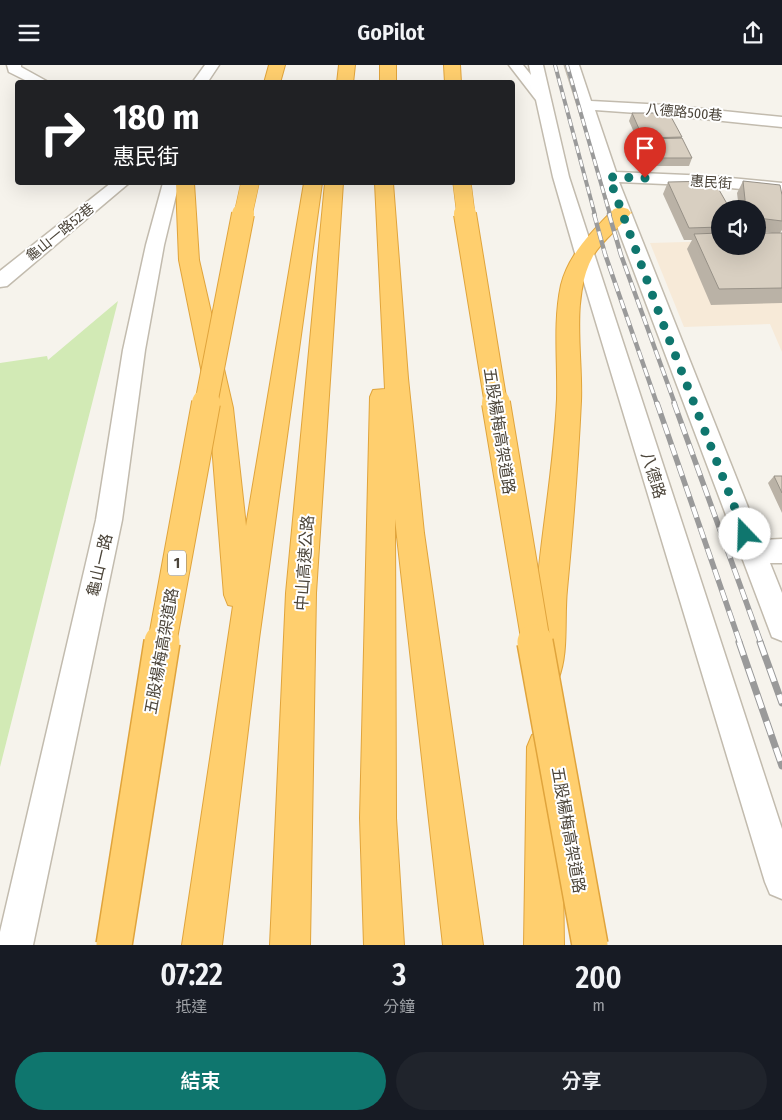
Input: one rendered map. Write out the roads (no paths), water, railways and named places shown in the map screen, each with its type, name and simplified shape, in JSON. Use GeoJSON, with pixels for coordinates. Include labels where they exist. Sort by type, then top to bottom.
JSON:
{"type":"FeatureCollection","features":[{"type":"Feature","properties":{"kind":"highway"},"geometry":{"type":"LineString","coordinates":[[273,80],[277,65]]}},
{"type":"Feature","properties":{"kind":"highway"},"geometry":{"type":"LineString","coordinates":[[345,80],[347,65]]}},
{"type":"Feature","properties":{"kind":"highway"},"geometry":{"type":"LineString","coordinates":[[388,65],[388,80]]}},
{"type":"Feature","properties":{"kind":"highway"},"geometry":{"type":"LineString","coordinates":[[452,65],[453,80]]}},
{"type":"Feature","properties":{"kind":"highway"},"geometry":{"type":"LineString","coordinates":[[185,185],[189,260],[221,408],[243,639]]}},
{"type":"Feature","properties":{"kind":"highway","name":"五股楊梅高架道路"},"geometry":{"type":"LineString","coordinates":[[114,945],[152,697],[222,315],[250,185]]}},
{"type":"Feature","properties":{"kind":"highway"},"geometry":{"type":"LineString","coordinates":[[202,945],[243,639],[313,185]]}},
{"type":"Feature","properties":{"kind":"highway","name":"中山高速公路"},"geometry":{"type":"LineString","coordinates":[[290,945],[301,593],[334,185]]}},
{"type":"Feature","properties":{"kind":"highway"},"geometry":{"type":"LineString","coordinates":[[384,185],[378,818],[384,945]]}},
{"type":"Feature","properties":{"kind":"highway"},"geometry":{"type":"LineString","coordinates":[[384,185],[396,378],[410,533],[462,945]]}},
{"type":"Feature","properties":{"kind":"highway","name":"五股楊梅高架道路"},"geometry":{"type":"LineString","coordinates":[[462,185],[466,222],[520,556],[590,945]]}},
{"type":"Feature","properties":{"kind":"highway"},"geometry":{"type":"LineString","coordinates":[[544,945],[543,767],[551,599],[565,466],[569,399],[567,343],[572,285],[584,253],[621,213]]}},
{"type":"Feature","properties":{"kind":"street"},"geometry":{"type":"LineString","coordinates":[[14,65],[14,69],[37,80]]}},
{"type":"Feature","properties":{"kind":"street"},"geometry":{"type":"LineString","coordinates":[[201,80],[212,65]]}},
{"type":"Feature","properties":{"kind":"street"},"geometry":{"type":"LineString","coordinates":[[516,65],[545,102]]}},
{"type":"Feature","properties":{"kind":"street","name":"八德路"},"geometry":{"type":"LineString","coordinates":[[536,65],[561,177],[782,882]]}},
{"type":"Feature","properties":{"kind":"street"},"geometry":{"type":"LineString","coordinates":[[572,65],[621,213],[782,628]]}},
{"type":"Feature","properties":{"kind":"street","name":"八德路500巷"},"geometry":{"type":"LineString","coordinates":[[585,105],[665,110],[782,122]]}},
{"type":"Feature","properties":{"kind":"street","name":"惠民街"},"geometry":{"type":"LineString","coordinates":[[609,177],[710,181],[782,188]]}},
{"type":"Feature","properties":{"kind":"street","name":"龜山一路52巷"},"geometry":{"type":"LineString","coordinates":[[0,281],[119,185]]}},
{"type":"Feature","properties":{"kind":"street","name":"龜山一路"},"geometry":{"type":"LineString","coordinates":[[15,945],[109,520],[134,350],[155,245],[170,185]]}},
{"type":"Feature","properties":{"kind":"street"},"geometry":{"type":"LineString","coordinates":[[752,552],[782,551]]}},
{"type":"Feature","properties":{"kind":"street"},"geometry":{"type":"LineString","coordinates":[[12,945],[27,887]]}},
{"type":"Feature","properties":{"kind":"railway"},"geometry":{"type":"LineString","coordinates":[[555,65],[595,215]]}},
{"type":"Feature","properties":{"kind":"railway"},"geometry":{"type":"LineString","coordinates":[[567,65],[610,215]]}},
{"type":"Feature","properties":{"kind":"railway"},"geometry":{"type":"LineString","coordinates":[[594,214],[605,254],[657,404]]}},
{"type":"Feature","properties":{"kind":"railway"},"geometry":{"type":"LineString","coordinates":[[609,214],[621,255],[675,404]]}},
{"type":"Feature","properties":{"kind":"railway"},"geometry":{"type":"LineString","coordinates":[[657,403],[740,643]]}},
{"type":"Feature","properties":{"kind":"railway"},"geometry":{"type":"LineString","coordinates":[[674,403],[761,643]]}},
{"type":"Feature","properties":{"kind":"railway"},"geometry":{"type":"LineString","coordinates":[[739,642],[782,766]]}},
{"type":"Feature","properties":{"kind":"railway"},"geometry":{"type":"LineString","coordinates":[[760,642],[782,703]]}}]}
